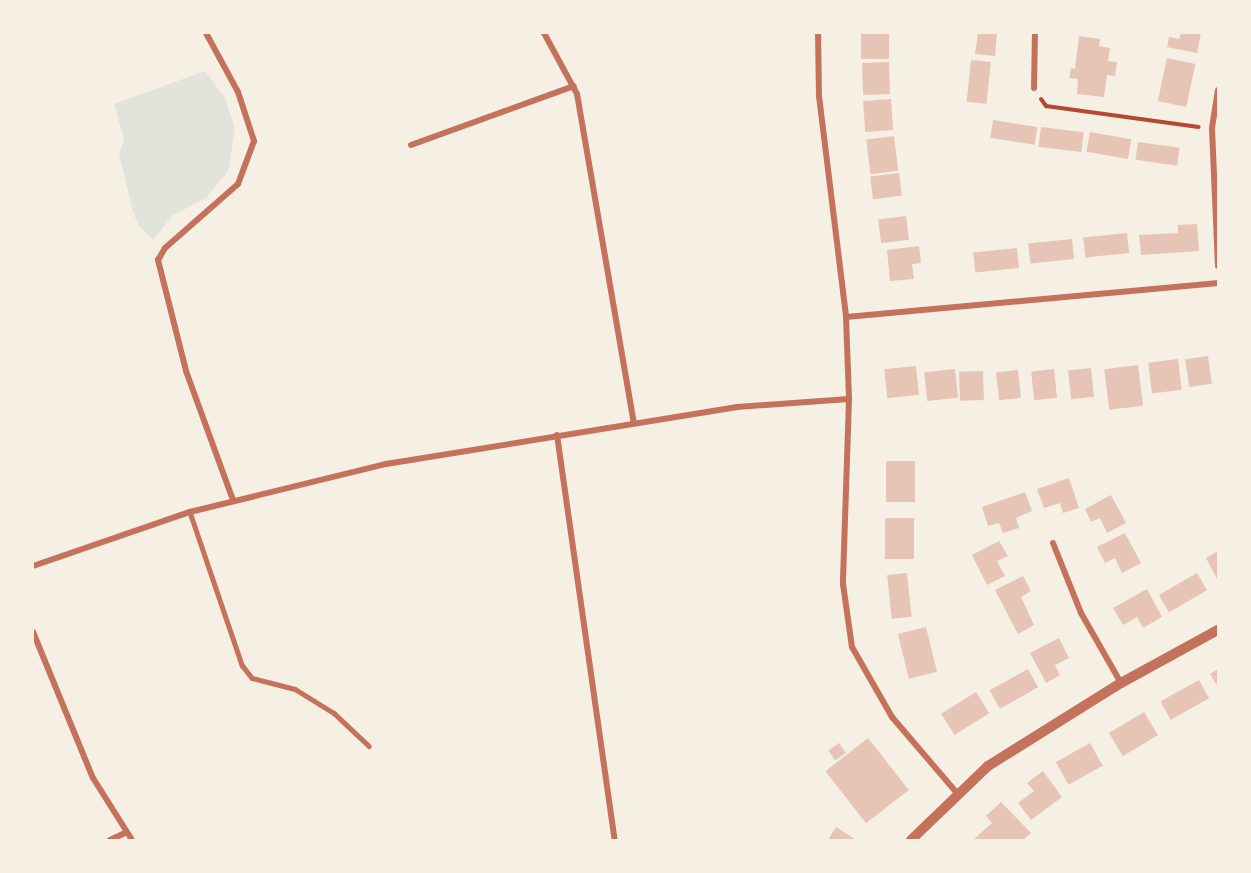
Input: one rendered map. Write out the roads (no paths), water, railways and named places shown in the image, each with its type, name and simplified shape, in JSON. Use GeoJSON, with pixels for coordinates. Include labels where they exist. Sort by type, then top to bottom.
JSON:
{"type":"FeatureCollection","features":[{"type":"Feature","properties":{"kind":"street"},"geometry":{"type":"LineString","coordinates":[[206,33],[238,92],[254,141],[238,184],[165,248],[158,260],[186,371],[233,500]]}},
{"type":"Feature","properties":{"kind":"street"},"geometry":{"type":"LineString","coordinates":[[544,33],[574,86],[634,423]]}},
{"type":"Feature","properties":{"kind":"street"},"geometry":{"type":"LineString","coordinates":[[818,33],[819,96],[846,317],[849,399],[843,584],[852,647],[889,713],[957,793]]}},
{"type":"Feature","properties":{"kind":"street"},"geometry":{"type":"LineString","coordinates":[[1034,88],[1035,33]]}},
{"type":"Feature","properties":{"kind":"street"},"geometry":{"type":"LineString","coordinates":[[411,145],[574,86]]}},
{"type":"Feature","properties":{"kind":"street"},"geometry":{"type":"LineString","coordinates":[[1218,90],[1212,129],[1218,267]]}},
{"type":"Feature","properties":{"kind":"street"},"geometry":{"type":"LineString","coordinates":[[846,317],[1218,283]]}},
{"type":"Feature","properties":{"kind":"street"},"geometry":{"type":"LineString","coordinates":[[33,566],[190,512],[386,464],[737,407],[849,399]]}},
{"type":"Feature","properties":{"kind":"street"},"geometry":{"type":"LineString","coordinates":[[557,435],[615,840]]}},
{"type":"Feature","properties":{"kind":"street"},"geometry":{"type":"LineString","coordinates":[[1053,543],[1081,614],[1121,682]]}},
{"type":"Feature","properties":{"kind":"street"},"geometry":{"type":"LineString","coordinates":[[911,840],[957,793],[988,766],[1121,682],[1218,630]]}},
{"type":"Feature","properties":{"kind":"street"},"geometry":{"type":"LineString","coordinates":[[33,632],[93,778],[125,833],[132,840]]}},
{"type":"Feature","properties":{"kind":"street"},"geometry":{"type":"LineString","coordinates":[[110,840],[125,833]]}},
{"type":"Feature","properties":{"kind":"lane"},"geometry":{"type":"LineString","coordinates":[[190,512],[242,665],[252,678],[295,689],[334,713],[369,746]]}}]}
